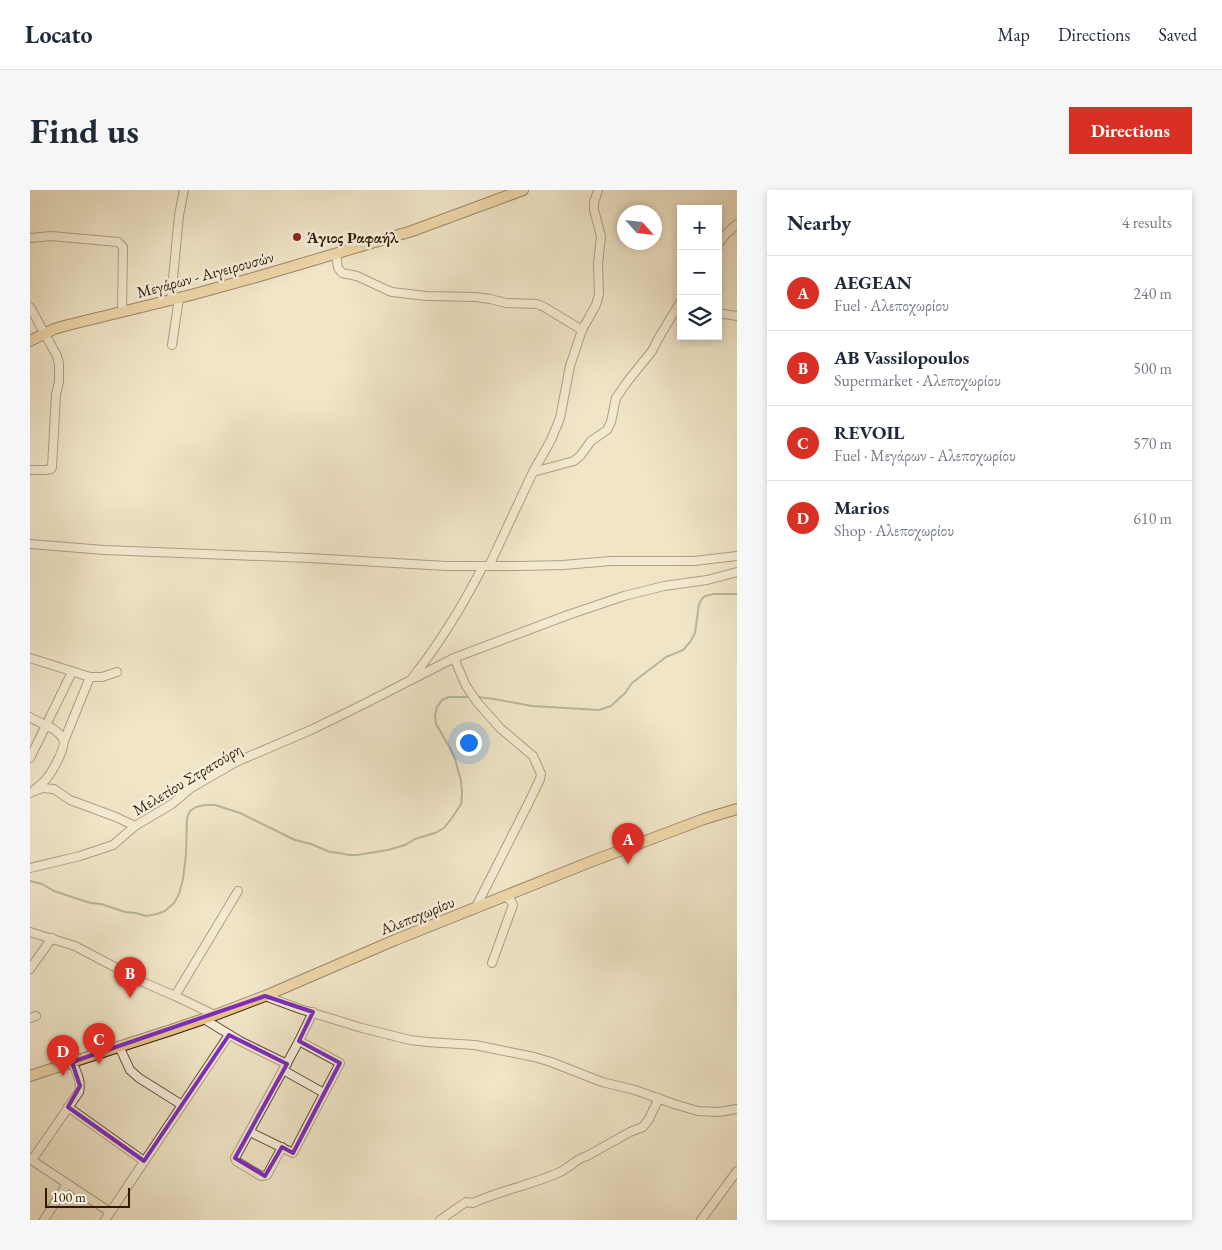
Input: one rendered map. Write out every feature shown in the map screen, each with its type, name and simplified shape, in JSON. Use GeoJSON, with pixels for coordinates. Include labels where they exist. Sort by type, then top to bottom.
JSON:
{"type":"FeatureCollection","features":[{"type":"Feature","properties":{"kind":"main road","name":"Μεγάρων - Αιγειρουσών"},"geometry":{"type":"LineString","coordinates":[[30,341],[54,329],[260,276],[438,222],[523,190]]}},
{"type":"Feature","properties":{"kind":"main road","name":"Αλεποχωρίου"},"geometry":{"type":"LineString","coordinates":[[72,1062],[204,1019],[265,996],[476,907],[676,829],[737,809]]}},
{"type":"Feature","properties":{"kind":"main road"},"geometry":{"type":"LineString","coordinates":[[30,1076],[72,1062]]}},
{"type":"Feature","properties":{"kind":"street"},"geometry":{"type":"LineString","coordinates":[[172,345],[179,215],[184,190]]}},
{"type":"Feature","properties":{"kind":"street"},"geometry":{"type":"LineString","coordinates":[[412,679],[444,634],[486,566],[551,440],[560,418],[570,366],[582,330],[600,294],[598,264],[601,236],[594,210],[598,190]]}},
{"type":"Feature","properties":{"kind":"street"},"geometry":{"type":"LineString","coordinates":[[722,239],[737,224]]}},
{"type":"Feature","properties":{"kind":"street"},"geometry":{"type":"LineString","coordinates":[[30,238],[51,236],[118,242],[121,244],[123,247],[122,311]]}},
{"type":"Feature","properties":{"kind":"street"},"geometry":{"type":"LineString","coordinates":[[336,253],[338,268],[342,273],[352,274],[387,290],[426,296],[475,297],[506,303],[537,304],[582,330]]}},
{"type":"Feature","properties":{"kind":"street"},"geometry":{"type":"LineString","coordinates":[[30,307],[54,348],[59,364],[53,465],[51,469],[30,470]]}},
{"type":"Feature","properties":{"kind":"street"},"geometry":{"type":"LineString","coordinates":[[533,472],[574,461],[591,442],[606,430],[612,422],[616,398],[652,351],[677,307]]}},
{"type":"Feature","properties":{"kind":"street"},"geometry":{"type":"LineString","coordinates":[[722,314],[737,316]]}},
{"type":"Feature","properties":{"kind":"street"},"geometry":{"type":"LineString","coordinates":[[30,544],[104,550],[309,558],[446,566],[564,565],[611,561],[694,561],[737,556]]}},
{"type":"Feature","properties":{"kind":"street","name":"Μελετίου Στρατούρη"},"geometry":{"type":"LineString","coordinates":[[30,868],[108,847],[135,826],[172,804],[191,788],[236,762],[321,725],[454,658],[568,614],[624,596],[664,586],[707,580],[737,572]]}},
{"type":"Feature","properties":{"kind":"street"},"geometry":{"type":"LineString","coordinates":[[454,658],[471,694],[505,732],[534,756],[540,774],[540,779],[529,802],[476,907]]}},
{"type":"Feature","properties":{"kind":"street"},"geometry":{"type":"LineString","coordinates":[[32,661],[90,678],[102,677],[117,672]]}},
{"type":"Feature","properties":{"kind":"street"},"geometry":{"type":"LineString","coordinates":[[30,758],[72,672]]}},
{"type":"Feature","properties":{"kind":"street"},"geometry":{"type":"LineString","coordinates":[[31,793],[47,779],[63,749],[64,741],[90,678]]}},
{"type":"Feature","properties":{"kind":"street"},"geometry":{"type":"LineString","coordinates":[[30,717],[55,731],[64,741]]}},
{"type":"Feature","properties":{"kind":"street"},"geometry":{"type":"LineString","coordinates":[[31,793],[42,788],[54,789],[70,800],[116,816],[135,826]]}},
{"type":"Feature","properties":{"kind":"street"},"geometry":{"type":"LineString","coordinates":[[175,996],[238,891]]}},
{"type":"Feature","properties":{"kind":"street"},"geometry":{"type":"LineString","coordinates":[[492,963],[513,905],[505,896]]}},
{"type":"Feature","properties":{"kind":"street"},"geometry":{"type":"LineString","coordinates":[[30,932],[80,948],[145,983],[215,1015]]}},
{"type":"Feature","properties":{"kind":"street"},"geometry":{"type":"LineString","coordinates":[[30,969],[52,938]]}},
{"type":"Feature","properties":{"kind":"street"},"geometry":{"type":"LineString","coordinates":[[265,996],[287,1005],[362,1028],[410,1040],[466,1044],[523,1054],[551,1062],[602,1082],[702,1112],[720,1112],[737,1109]]}},
{"type":"Feature","properties":{"kind":"street"},"geometry":{"type":"LineString","coordinates":[[282,1147],[267,1175],[261,1176],[236,1161],[235,1158],[313,1012]]}},
{"type":"Feature","properties":{"kind":"street"},"geometry":{"type":"LineString","coordinates":[[204,1019],[285,1067],[324,1093]]}},
{"type":"Feature","properties":{"kind":"street"},"geometry":{"type":"LineString","coordinates":[[105,1220],[229,1035]]}},
{"type":"Feature","properties":{"kind":"street"},"geometry":{"type":"LineString","coordinates":[[250,1132],[293,1153],[340,1063],[299,1041]]}},
{"type":"Feature","properties":{"kind":"street"},"geometry":{"type":"LineString","coordinates":[[119,1046],[130,1070],[139,1078],[182,1105]]}},
{"type":"Feature","properties":{"kind":"street"},"geometry":{"type":"LineString","coordinates":[[72,1062],[80,1086],[78,1092],[32,1162],[110,1212]]}},
{"type":"Feature","properties":{"kind":"street"},"geometry":{"type":"LineString","coordinates":[[440,1220],[466,1202],[473,1203],[560,1172],[580,1158],[630,1132],[644,1127],[659,1098]]}},
{"type":"Feature","properties":{"kind":"street"},"geometry":{"type":"LineString","coordinates":[[68,1107],[144,1161]]}},
{"type":"Feature","properties":{"kind":"street"},"geometry":{"type":"LineString","coordinates":[[702,1220],[737,1171]]}},
{"type":"Feature","properties":{"kind":"street"},"geometry":{"type":"LineString","coordinates":[[44,1220],[67,1184]]}},
{"type":"Feature","properties":{"kind":"highlighted area"},"geometry":{"type":"Polygon","coordinates":[[[265,996],[313,1012],[299,1041],[340,1063],[293,1153],[282,1147],[265,1176],[235,1158],[287,1064],[229,1035],[144,1161],[68,1107],[80,1086],[72,1062],[265,996]]]}},
{"type":"Feature","properties":{"kind":"waterway"},"geometry":{"type":"LineString","coordinates":[[478,697],[532,706],[599,710],[611,706],[625,693],[632,683],[666,657],[683,650],[690,642],[695,633],[699,604],[705,596],[737,594]]}},
{"type":"Feature","properties":{"kind":"waterway"},"geometry":{"type":"LineString","coordinates":[[30,881],[78,899],[125,912],[146,916],[165,911],[174,903],[179,894],[183,879],[187,818],[190,811],[205,805],[215,805],[240,813],[295,840],[330,852],[349,855],[388,850],[435,833],[444,828],[452,818],[461,804],[462,794],[461,781],[455,759],[436,724],[437,707],[442,700],[449,697],[470,697]]}},
{"type":"Feature","properties":{"kind":"place","name":"Άγιος Ραφαήλ"},"geometry":{"type":"Point","coordinates":[297,237]}},
{"type":"Feature","properties":{"kind":"place","name":"AEGEAN"},"geometry":{"type":"Point","coordinates":[628,864]}},
{"type":"Feature","properties":{"kind":"place","name":"AB Vassilopoulos"},"geometry":{"type":"Point","coordinates":[130,998]}},
{"type":"Feature","properties":{"kind":"place","name":"REVOIL"},"geometry":{"type":"Point","coordinates":[99,1064]}},
{"type":"Feature","properties":{"kind":"place","name":"Marios"},"geometry":{"type":"Point","coordinates":[63,1076]}}]}
